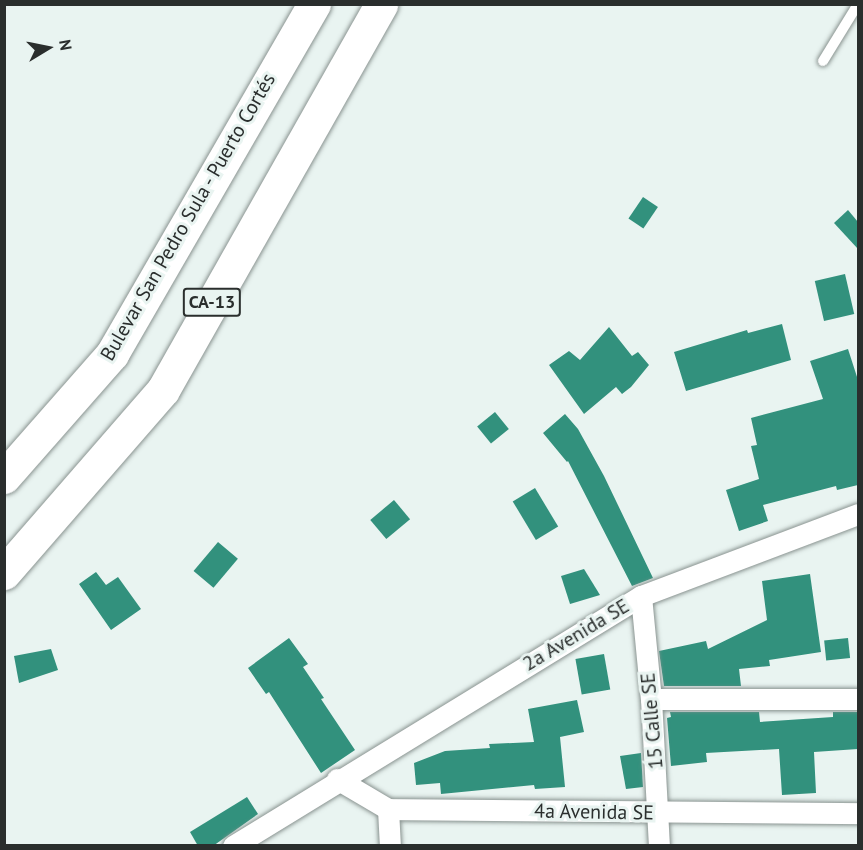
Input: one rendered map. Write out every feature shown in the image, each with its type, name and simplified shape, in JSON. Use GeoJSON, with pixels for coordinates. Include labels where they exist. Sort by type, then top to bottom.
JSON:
{"type":"FeatureCollection","features":[{"type":"Feature","properties":{"kind":"highway","name":"Bulevar San Pedro Sula - Puerto Cortés"},"geometry":{"type":"LineString","coordinates":[[4,477],[112,354],[314,4]]}},
{"type":"Feature","properties":{"kind":"highway","name":"CA-13"},"geometry":{"type":"LineString","coordinates":[[4,573],[163,390],[381,4]]}},
{"type":"Feature","properties":{"kind":"street","name":"2a Avenida SE"},"geometry":{"type":"LineString","coordinates":[[232,846],[337,779],[641,596],[858,514]]}},
{"type":"Feature","properties":{"kind":"street","name":"15 Calle SE"},"geometry":{"type":"LineString","coordinates":[[641,596],[651,699],[659,846]]}},
{"type":"Feature","properties":{"kind":"street"},"geometry":{"type":"LineString","coordinates":[[651,699],[858,699]]}},
{"type":"Feature","properties":{"kind":"street","name":"4a Avenida SE"},"geometry":{"type":"LineString","coordinates":[[337,779],[388,809],[858,813]]}},
{"type":"Feature","properties":{"kind":"street"},"geometry":{"type":"LineString","coordinates":[[388,809],[390,846]]}},
{"type":"Feature","properties":{"kind":"lane"},"geometry":{"type":"LineString","coordinates":[[823,62],[858,4]]}},
{"type":"Feature","properties":{"kind":"building"},"geometry":{"type":"Polygon","coordinates":[[[643,197],[658,207],[643,229],[628,219],[643,197]]]}},
{"type":"Feature","properties":{"kind":"building"},"geometry":{"type":"Polygon","coordinates":[[[848,210],[858,222],[858,249],[834,223],[848,210]]]}},
{"type":"Feature","properties":{"kind":"building"},"geometry":{"type":"Polygon","coordinates":[[[845,274],[854,314],[824,321],[815,281],[845,274]]]}},
{"type":"Feature","properties":{"kind":"building"},"geometry":{"type":"Polygon","coordinates":[[[782,324],[791,360],[686,391],[674,352],[747,330],[748,333],[782,324]]]}},
{"type":"Feature","properties":{"kind":"building"},"geometry":{"type":"Polygon","coordinates":[[[609,327],[632,356],[638,352],[649,365],[631,387],[622,394],[616,387],[584,414],[549,365],[569,351],[580,360],[609,327]]]}},
{"type":"Feature","properties":{"kind":"building"},"geometry":{"type":"Polygon","coordinates":[[[848,349],[858,380],[858,485],[837,490],[836,486],[763,505],[768,521],[739,531],[726,490],[759,479],[751,446],[757,445],[751,418],[823,399],[810,361],[848,349]]]}},
{"type":"Feature","properties":{"kind":"building"},"geometry":{"type":"Polygon","coordinates":[[[495,412],[509,429],[491,444],[477,426],[495,412]]]}},
{"type":"Feature","properties":{"kind":"building"},"geometry":{"type":"Polygon","coordinates":[[[565,414],[578,429],[604,476],[653,578],[632,586],[568,461],[543,433],[565,414]]]}},
{"type":"Feature","properties":{"kind":"building"},"geometry":{"type":"Polygon","coordinates":[[[535,488],[558,527],[536,540],[513,501],[535,488]]]}},
{"type":"Feature","properties":{"kind":"building"},"geometry":{"type":"Polygon","coordinates":[[[394,500],[410,519],[386,539],[370,520],[394,500]]]}},
{"type":"Feature","properties":{"kind":"building"},"geometry":{"type":"Polygon","coordinates":[[[218,542],[238,559],[213,588],[194,571],[218,542]]]}},
{"type":"Feature","properties":{"kind":"building"},"geometry":{"type":"Polygon","coordinates":[[[584,569],[600,595],[570,604],[561,576],[584,569]]]}},
{"type":"Feature","properties":{"kind":"building"},"geometry":{"type":"Polygon","coordinates":[[[96,572],[106,585],[118,577],[141,609],[111,630],[79,584],[96,572]]]}},
{"type":"Feature","properties":{"kind":"building"},"geometry":{"type":"Polygon","coordinates":[[[810,574],[821,652],[769,660],[770,666],[739,669],[741,686],[664,686],[659,651],[706,641],[708,649],[767,620],[762,581],[810,574]]]}},
{"type":"Feature","properties":{"kind":"building"},"geometry":{"type":"Polygon","coordinates":[[[289,638],[308,664],[303,667],[324,698],[321,699],[355,750],[321,773],[269,692],[266,694],[248,668],[289,638]]]}},
{"type":"Feature","properties":{"kind":"building"},"geometry":{"type":"Polygon","coordinates":[[[848,638],[850,658],[826,660],[824,641],[848,638]]]}},
{"type":"Feature","properties":{"kind":"building"},"geometry":{"type":"Polygon","coordinates":[[[51,649],[58,670],[19,683],[14,656],[51,649]]]}},
{"type":"Feature","properties":{"kind":"building"},"geometry":{"type":"Polygon","coordinates":[[[604,654],[610,689],[582,694],[575,659],[604,654]]]}},
{"type":"Feature","properties":{"kind":"building"},"geometry":{"type":"Polygon","coordinates":[[[577,700],[584,732],[560,737],[565,787],[535,789],[534,785],[441,794],[440,783],[416,785],[414,763],[445,751],[490,748],[489,744],[534,742],[528,709],[577,700]]]}},
{"type":"Feature","properties":{"kind":"building"},"geometry":{"type":"Polygon","coordinates":[[[670,712],[759,712],[760,722],[833,717],[833,712],[858,712],[858,749],[814,752],[816,793],[782,795],[779,749],[706,753],[707,762],[671,766],[667,718],[671,717],[670,712]]]}},
{"type":"Feature","properties":{"kind":"building"},"geometry":{"type":"Polygon","coordinates":[[[641,753],[643,787],[626,789],[620,756],[641,753]]]}},
{"type":"Feature","properties":{"kind":"building"},"geometry":{"type":"Polygon","coordinates":[[[247,797],[258,814],[213,846],[198,846],[190,832],[247,797]]]}}]}
